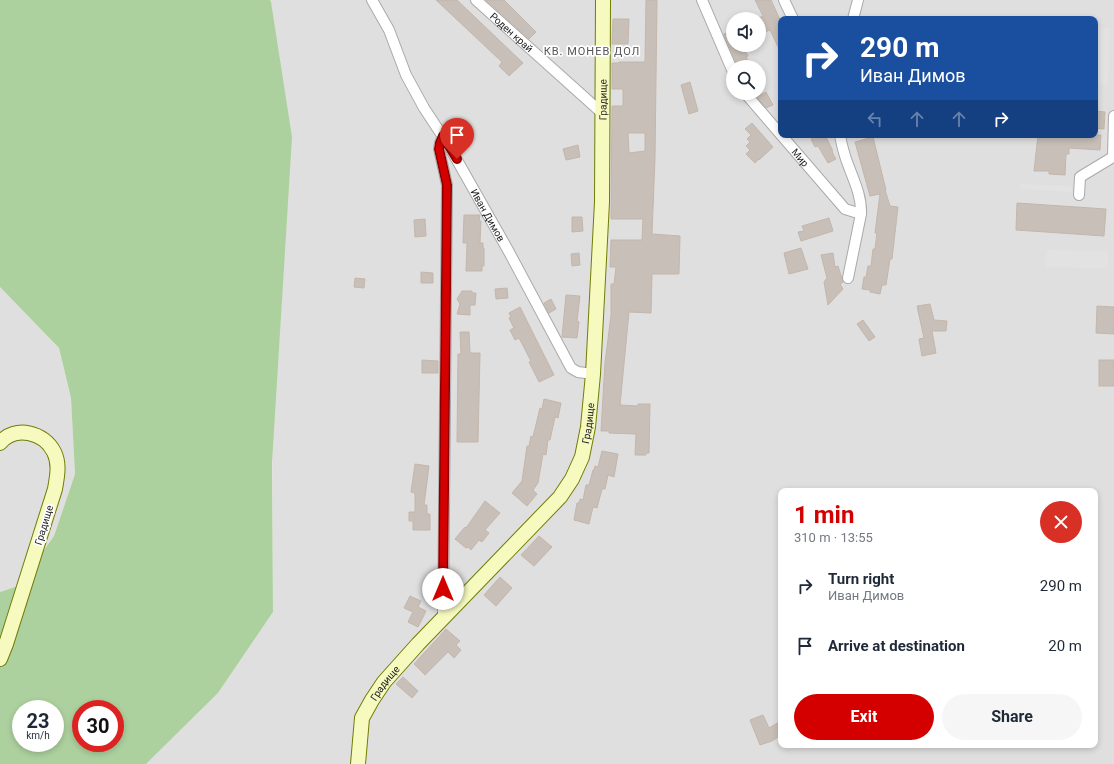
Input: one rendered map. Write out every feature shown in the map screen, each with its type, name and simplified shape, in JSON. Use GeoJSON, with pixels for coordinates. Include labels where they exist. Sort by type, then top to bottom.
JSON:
{"type":"FeatureCollection","features":[{"type":"Feature","properties":{"kind":"street","name":"Иван Димов"},"geometry":{"type":"LineString","coordinates":[[372,0],[389,30],[406,75],[443,136],[509,252],[571,368],[578,372],[593,374]]}},
{"type":"Feature","properties":{"kind":"street","name":"Роден край"},"geometry":{"type":"LineString","coordinates":[[476,0],[602,113]]}},
{"type":"Feature","properties":{"kind":"street","name":"Градище"},"geometry":{"type":"LineString","coordinates":[[358,764],[362,718],[384,682],[418,644],[560,498],[572,479],[582,457],[588,427],[593,374],[602,202],[603,0]]}},
{"type":"Feature","properties":{"kind":"street"},"geometry":{"type":"LineString","coordinates":[[702,0],[728,60]]}},
{"type":"Feature","properties":{"kind":"street"},"geometry":{"type":"LineString","coordinates":[[784,0],[792,16]]}},
{"type":"Feature","properties":{"kind":"street"},"geometry":{"type":"LineString","coordinates":[[854,16],[858,0]]}},
{"type":"Feature","properties":{"kind":"street","name":"Мир"},"geometry":{"type":"LineString","coordinates":[[751,100],[778,132]]}},
{"type":"Feature","properties":{"kind":"street"},"geometry":{"type":"LineString","coordinates":[[1079,195],[1080,177],[1113,157],[1114,116]]}},
{"type":"Feature","properties":{"kind":"street"},"geometry":{"type":"LineString","coordinates":[[443,136],[439,149],[447,185],[443,620]]}},
{"type":"Feature","properties":{"kind":"street","name":"Мир"},"geometry":{"type":"LineString","coordinates":[[783,138],[845,210],[861,214]]}},
{"type":"Feature","properties":{"kind":"street"},"geometry":{"type":"LineString","coordinates":[[841,138],[845,156],[859,196],[861,214],[848,278]]}},
{"type":"Feature","properties":{"kind":"street","name":"Градище"},"geometry":{"type":"LineString","coordinates":[[0,443],[5,438],[16,433],[38,435],[48,443],[55,453],[58,469],[55,489],[9,637],[0,658]]}},
{"type":"Feature","properties":{"kind":"shaded area"},"geometry":{"type":"Polygon","coordinates":[[[270,0],[1114,0],[1114,764],[146,764],[218,693],[273,612],[270,0]]]}},
{"type":"Feature","properties":{"kind":"shaded area"},"geometry":{"type":"Polygon","coordinates":[[[1098,27],[1110,28],[1108,85],[1098,84],[1098,27]]]}},
{"type":"Feature","properties":{"kind":"shaded area"},"geometry":{"type":"Polygon","coordinates":[[[1020,184],[1072,186],[1072,192],[1020,189],[1020,184]]]}},
{"type":"Feature","properties":{"kind":"shaded area"},"geometry":{"type":"Polygon","coordinates":[[[1046,250],[1108,251],[1108,268],[1046,267],[1046,250]]]}},
{"type":"Feature","properties":{"kind":"shaded area"},"geometry":{"type":"Polygon","coordinates":[[[0,287],[59,348],[71,398],[75,474],[54,536],[18,586],[0,592],[0,287]]]}},
{"type":"Feature","properties":{"kind":"green space"},"geometry":{"type":"Polygon","coordinates":[[[0,0],[270,0],[292,137],[272,463],[273,612],[218,693],[146,764],[0,764],[0,592],[18,586],[54,536],[75,474],[71,398],[59,348],[0,287],[0,0]]]}},
{"type":"Feature","properties":{"kind":"building"},"geometry":{"type":"Polygon","coordinates":[[[436,0],[457,0],[523,63],[509,76],[499,66],[502,62],[436,0]]]}},
{"type":"Feature","properties":{"kind":"building"},"geometry":{"type":"Polygon","coordinates":[[[486,0],[504,0],[536,32],[529,39],[486,0]]]}},
{"type":"Feature","properties":{"kind":"building"},"geometry":{"type":"Polygon","coordinates":[[[646,0],[657,0],[655,158],[652,234],[680,236],[679,274],[652,274],[651,313],[629,312],[620,405],[638,406],[638,404],[650,404],[649,453],[646,453],[646,455],[635,455],[636,434],[609,433],[609,431],[601,431],[605,363],[611,315],[611,284],[614,284],[616,267],[610,267],[611,240],[642,240],[643,219],[611,219],[612,106],[623,106],[623,89],[612,89],[612,63],[645,62],[646,0]],[[628,133],[629,153],[645,151],[645,133],[628,133]]]}},
{"type":"Feature","properties":{"kind":"building"},"geometry":{"type":"Polygon","coordinates":[[[755,0],[771,0],[778,16],[778,47],[770,30],[766,32],[766,12],[761,12],[755,0]]]}},
{"type":"Feature","properties":{"kind":"building"},"geometry":{"type":"Polygon","coordinates":[[[613,19],[629,19],[628,44],[612,44],[613,19]]]}},
{"type":"Feature","properties":{"kind":"building"},"geometry":{"type":"Polygon","coordinates":[[[732,52],[746,52],[748,56],[746,57],[748,60],[735,60],[732,52]]]}},
{"type":"Feature","properties":{"kind":"building"},"geometry":{"type":"Polygon","coordinates":[[[690,82],[698,111],[689,114],[681,85],[690,82]]]}},
{"type":"Feature","properties":{"kind":"building"},"geometry":{"type":"Polygon","coordinates":[[[766,92],[773,105],[766,108],[759,100],[766,100],[766,92]]]}},
{"type":"Feature","properties":{"kind":"building"},"geometry":{"type":"Polygon","coordinates":[[[1098,111],[1105,112],[1104,129],[1098,128],[1098,111]]]}},
{"type":"Feature","properties":{"kind":"building"},"geometry":{"type":"Polygon","coordinates":[[[752,123],[773,147],[755,163],[746,154],[750,150],[746,146],[750,142],[747,139],[751,135],[745,129],[752,123]]]}},
{"type":"Feature","properties":{"kind":"building"},"geometry":{"type":"Polygon","coordinates":[[[1098,135],[1101,135],[1100,150],[1069,148],[1069,154],[1066,154],[1065,175],[1049,174],[1049,171],[1034,171],[1038,138],[1098,138],[1098,135]]]}},
{"type":"Feature","properties":{"kind":"building"},"geometry":{"type":"Polygon","coordinates":[[[826,138],[836,159],[828,163],[818,146],[815,147],[811,139],[826,138]]]}},
{"type":"Feature","properties":{"kind":"building"},"geometry":{"type":"Polygon","coordinates":[[[873,138],[890,206],[898,207],[892,259],[890,259],[886,285],[882,285],[880,294],[862,289],[868,266],[871,266],[873,249],[875,249],[877,233],[875,233],[880,194],[870,196],[855,142],[873,138]]]}},
{"type":"Feature","properties":{"kind":"building"},"geometry":{"type":"Polygon","coordinates":[[[578,145],[580,157],[566,160],[563,149],[578,145]]]}},
{"type":"Feature","properties":{"kind":"building"},"geometry":{"type":"Polygon","coordinates":[[[1017,203],[1106,209],[1104,236],[1016,230],[1017,203]]]}},
{"type":"Feature","properties":{"kind":"building"},"geometry":{"type":"Polygon","coordinates":[[[464,215],[480,215],[480,243],[483,243],[484,248],[484,266],[482,266],[482,271],[466,271],[467,243],[463,243],[464,215]]]}},
{"type":"Feature","properties":{"kind":"building"},"geometry":{"type":"Polygon","coordinates":[[[572,217],[582,217],[583,231],[572,232],[572,217]]]}},
{"type":"Feature","properties":{"kind":"building"},"geometry":{"type":"Polygon","coordinates":[[[829,218],[833,231],[801,241],[798,232],[804,231],[802,226],[829,218]]]}},
{"type":"Feature","properties":{"kind":"building"},"geometry":{"type":"Polygon","coordinates":[[[425,219],[426,236],[415,237],[414,220],[425,219]]]}},
{"type":"Feature","properties":{"kind":"building"},"geometry":{"type":"Polygon","coordinates":[[[801,248],[808,269],[789,274],[784,253],[801,248]]]}},
{"type":"Feature","properties":{"kind":"building"},"geometry":{"type":"Polygon","coordinates":[[[579,253],[580,265],[572,266],[571,254],[579,253]]]}},
{"type":"Feature","properties":{"kind":"building"},"geometry":{"type":"Polygon","coordinates":[[[833,253],[835,267],[838,266],[843,282],[840,284],[843,289],[828,305],[824,282],[827,278],[821,255],[833,253]]]}},
{"type":"Feature","properties":{"kind":"building"},"geometry":{"type":"Polygon","coordinates":[[[421,272],[433,273],[433,283],[421,283],[421,272]]]}},
{"type":"Feature","properties":{"kind":"building"},"geometry":{"type":"Polygon","coordinates":[[[355,278],[365,279],[364,288],[354,287],[355,278]]]}},
{"type":"Feature","properties":{"kind":"building"},"geometry":{"type":"Polygon","coordinates":[[[507,288],[508,298],[496,299],[495,289],[507,288]]]}},
{"type":"Feature","properties":{"kind":"building"},"geometry":{"type":"Polygon","coordinates":[[[462,291],[472,291],[472,293],[476,293],[475,305],[470,305],[470,315],[457,314],[460,304],[457,299],[462,291]]]}},
{"type":"Feature","properties":{"kind":"building"},"geometry":{"type":"Polygon","coordinates":[[[566,295],[580,296],[577,321],[579,322],[577,338],[562,337],[566,295]]]}},
{"type":"Feature","properties":{"kind":"building"},"geometry":{"type":"Polygon","coordinates":[[[551,299],[556,309],[549,313],[544,303],[551,299]]]}},
{"type":"Feature","properties":{"kind":"building"},"geometry":{"type":"Polygon","coordinates":[[[930,304],[934,320],[947,321],[946,331],[932,331],[936,353],[922,356],[919,339],[924,338],[917,306],[930,304]]]}},
{"type":"Feature","properties":{"kind":"building"},"geometry":{"type":"Polygon","coordinates":[[[1097,306],[1114,307],[1114,334],[1096,333],[1097,306]]]}},
{"type":"Feature","properties":{"kind":"building"},"geometry":{"type":"Polygon","coordinates":[[[520,307],[554,375],[539,382],[529,362],[531,361],[519,338],[515,340],[510,330],[514,328],[509,318],[511,317],[509,313],[520,307]]]}},
{"type":"Feature","properties":{"kind":"building"},"geometry":{"type":"Polygon","coordinates":[[[863,320],[875,337],[869,341],[857,324],[863,320]]]}},
{"type":"Feature","properties":{"kind":"building"},"geometry":{"type":"Polygon","coordinates":[[[460,332],[469,332],[470,353],[480,353],[478,442],[457,442],[458,354],[461,354],[460,332]]]}},
{"type":"Feature","properties":{"kind":"building"},"geometry":{"type":"Polygon","coordinates":[[[422,360],[438,361],[438,373],[422,373],[422,360]]]}},
{"type":"Feature","properties":{"kind":"building"},"geometry":{"type":"Polygon","coordinates":[[[1099,360],[1114,360],[1114,386],[1099,386],[1099,360]]]}},
{"type":"Feature","properties":{"kind":"building"},"geometry":{"type":"Polygon","coordinates":[[[544,399],[561,403],[558,418],[555,417],[550,440],[548,440],[546,455],[543,454],[538,483],[533,490],[537,494],[527,506],[512,493],[522,481],[527,446],[529,446],[531,436],[533,437],[540,408],[542,409],[544,399]]]}},
{"type":"Feature","properties":{"kind":"building"},"geometry":{"type":"Polygon","coordinates":[[[602,451],[618,454],[614,477],[608,475],[605,489],[602,489],[597,508],[593,507],[589,524],[574,520],[577,503],[579,503],[580,499],[583,500],[586,485],[589,485],[595,466],[598,467],[602,451]]]}},
{"type":"Feature","properties":{"kind":"building"},"geometry":{"type":"Polygon","coordinates":[[[415,464],[429,466],[424,505],[427,505],[427,514],[430,514],[430,530],[413,530],[413,521],[409,521],[409,512],[415,512],[415,493],[411,492],[415,464]]]}},
{"type":"Feature","properties":{"kind":"building"},"geometry":{"type":"Polygon","coordinates":[[[485,501],[500,513],[485,530],[489,533],[482,542],[479,540],[471,550],[455,539],[465,527],[466,528],[485,501]]]}},
{"type":"Feature","properties":{"kind":"building"},"geometry":{"type":"Polygon","coordinates":[[[539,536],[552,547],[534,566],[521,555],[539,536]]]}},
{"type":"Feature","properties":{"kind":"building"},"geometry":{"type":"Polygon","coordinates":[[[500,577],[512,588],[496,606],[484,595],[500,577]]]}},
{"type":"Feature","properties":{"kind":"building"},"geometry":{"type":"Polygon","coordinates":[[[410,596],[421,601],[418,607],[426,611],[418,627],[408,622],[413,612],[404,608],[410,596]]]}},
{"type":"Feature","properties":{"kind":"building"},"geometry":{"type":"Polygon","coordinates":[[[446,629],[460,641],[456,645],[461,650],[454,658],[448,652],[425,675],[414,664],[446,629]]]}},
{"type":"Feature","properties":{"kind":"building"},"geometry":{"type":"Polygon","coordinates":[[[403,677],[418,691],[412,698],[396,684],[403,677]]]}},
{"type":"Feature","properties":{"kind":"building"},"geometry":{"type":"Polygon","coordinates":[[[763,715],[769,728],[778,723],[778,737],[772,741],[760,745],[750,720],[763,715]]]}},
{"type":"Feature","properties":{"kind":"district","name":"КВ. МОНЕВ ДОЛ"},"geometry":{"type":"Point","coordinates":[592,51]}},
{"type":"Feature","properties":{"kind":"route"},"geometry":{"type":"LineString","coordinates":[[443,589],[447,185],[439,149],[443,136],[457,159]]}}]}
